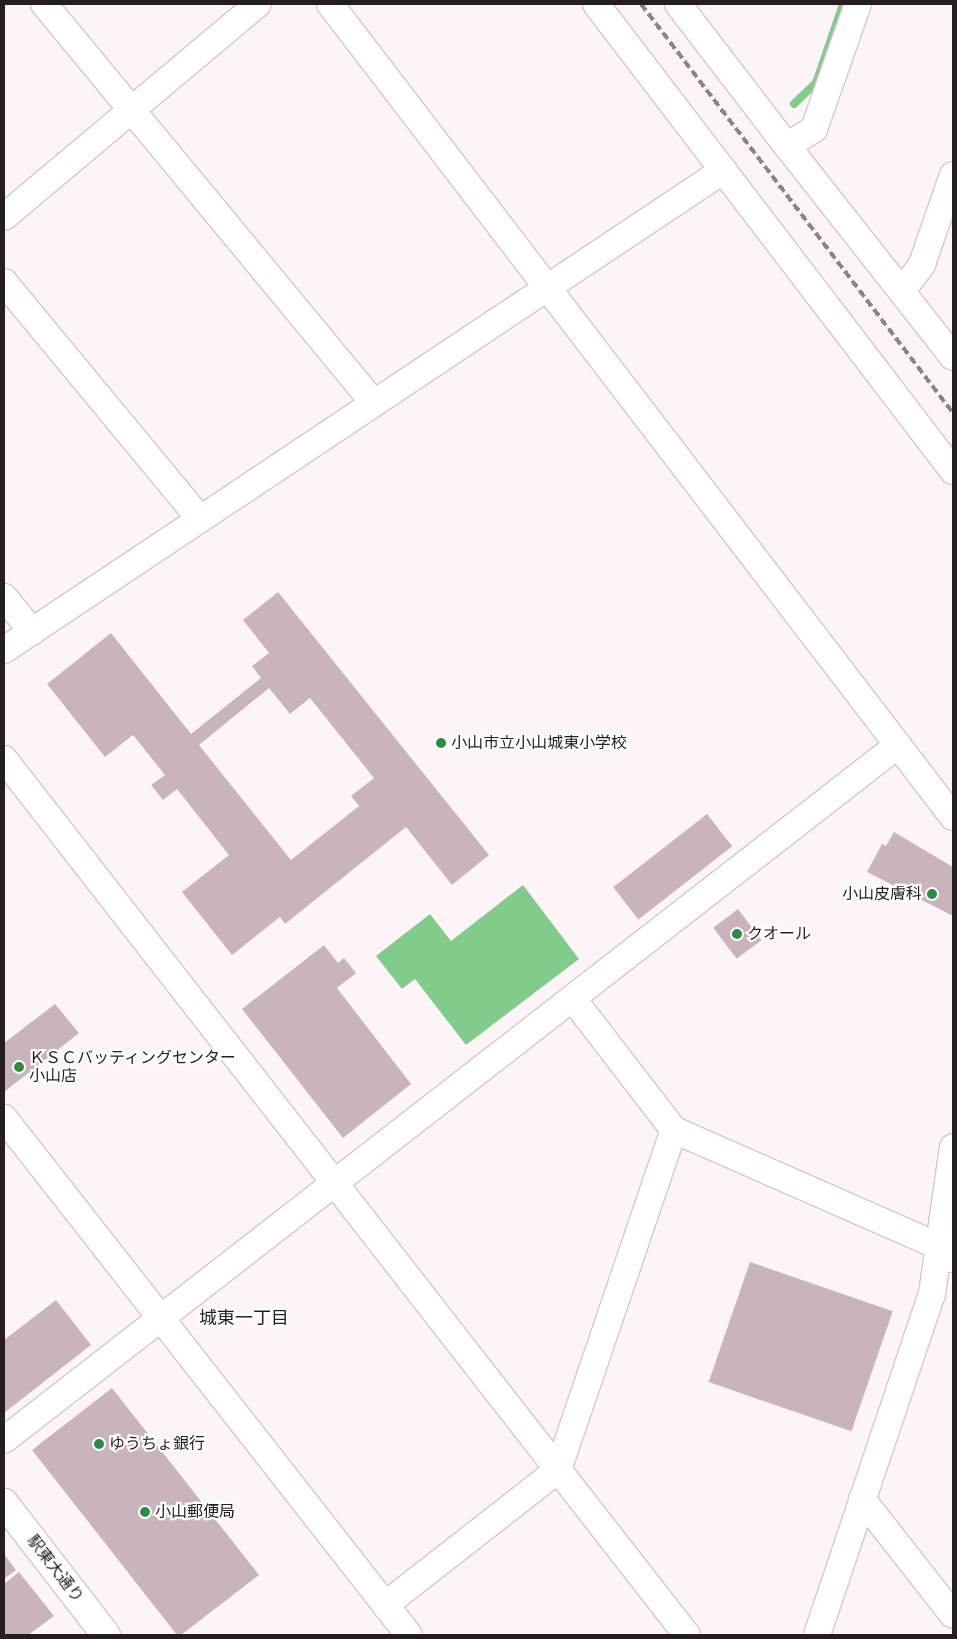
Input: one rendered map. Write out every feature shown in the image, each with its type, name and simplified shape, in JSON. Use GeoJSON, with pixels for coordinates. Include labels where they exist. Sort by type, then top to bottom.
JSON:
{"type":"FeatureCollection","features":[{"type":"Feature","properties":{"kind":"street"},"geometry":{"type":"LineString","coordinates":[[44,4],[374,404]]}},
{"type":"Feature","properties":{"kind":"street"},"geometry":{"type":"LineString","coordinates":[[4,217],[258,4]]}},
{"type":"Feature","properties":{"kind":"street"},"geometry":{"type":"LineString","coordinates":[[330,4],[549,287],[953,817]]}},
{"type":"Feature","properties":{"kind":"street"},"geometry":{"type":"LineString","coordinates":[[596,4],[953,471]]}},
{"type":"Feature","properties":{"kind":"street"},"geometry":{"type":"LineString","coordinates":[[678,4],[953,357]]}},
{"type":"Feature","properties":{"kind":"street"},"geometry":{"type":"LineString","coordinates":[[787,146],[814,129],[858,4]]}},
{"type":"Feature","properties":{"kind":"street"},"geometry":{"type":"LineString","coordinates":[[4,650],[724,170]]}},
{"type":"Feature","properties":{"kind":"street"},"geometry":{"type":"LineString","coordinates":[[902,292],[922,264],[953,174]]}},
{"type":"Feature","properties":{"kind":"street"},"geometry":{"type":"LineString","coordinates":[[4,282],[200,519]]}},
{"type":"Feature","properties":{"kind":"street"},"geometry":{"type":"LineString","coordinates":[[4,597],[32,632]]}},
{"type":"Feature","properties":{"kind":"street"},"geometry":{"type":"LineString","coordinates":[[4,1440],[898,745]]}},
{"type":"Feature","properties":{"kind":"street"},"geometry":{"type":"LineString","coordinates":[[4,759],[687,1635]]}},
{"type":"Feature","properties":{"kind":"street"},"geometry":{"type":"LineString","coordinates":[[573,999],[674,1130],[947,1255]]}},
{"type":"Feature","properties":{"kind":"street"},"geometry":{"type":"LineString","coordinates":[[4,1118],[409,1635]]}},
{"type":"Feature","properties":{"kind":"street"},"geometry":{"type":"LineString","coordinates":[[386,1606],[558,1470],[674,1130]]}},
{"type":"Feature","properties":{"kind":"street"},"geometry":{"type":"LineString","coordinates":[[817,1635],[862,1498],[947,1255],[953,1147]]}},
{"type":"Feature","properties":{"kind":"street"},"geometry":{"type":"LineString","coordinates":[[862,1498],[953,1614]]}},
{"type":"Feature","properties":{"kind":"street","name":"駅東大通り"},"geometry":{"type":"LineString","coordinates":[[4,1503],[106,1635]]}},
{"type":"Feature","properties":{"kind":"shaded area"},"geometry":{"type":"Polygon","coordinates":[[[523,885],[579,959],[466,1045],[415,979],[402,989],[376,956],[430,914],[451,941],[523,885]]]}},
{"type":"Feature","properties":{"kind":"building"},"geometry":{"type":"Polygon","coordinates":[[[278,592],[489,855],[452,885],[406,827],[285,924],[280,917],[232,955],[182,892],[229,855],[177,789],[163,800],[151,785],[165,775],[133,735],[105,757],[47,684],[111,633],[191,734],[261,678],[252,666],[269,653],[243,620],[278,592]],[[269,688],[199,745],[291,860],[359,806],[351,796],[374,778],[310,698],[290,714],[269,688]]]}},
{"type":"Feature","properties":{"kind":"building"},"geometry":{"type":"Polygon","coordinates":[[[707,814],[732,846],[638,920],[613,887],[707,814]]]}},
{"type":"Feature","properties":{"kind":"building","name":"小山皮膚科"},"geometry":{"type":"Polygon","coordinates":[[[894,832],[953,867],[953,916],[867,872],[882,844],[886,846],[894,832]]]}},
{"type":"Feature","properties":{"kind":"building","name":"クオール"},"geometry":{"type":"Polygon","coordinates":[[[738,909],[761,940],[737,959],[713,928],[738,909]]]}},
{"type":"Feature","properties":{"kind":"building"},"geometry":{"type":"Polygon","coordinates":[[[324,945],[338,963],[344,958],[356,973],[337,988],[411,1084],[343,1138],[242,1009],[324,945]]]}},
{"type":"Feature","properties":{"kind":"building","name":"ＫＳＣバッティングセンター 小山店"},"geometry":{"type":"Polygon","coordinates":[[[55,1004],[79,1033],[4,1092],[4,1043],[55,1004]]]}},
{"type":"Feature","properties":{"kind":"building"},"geometry":{"type":"Polygon","coordinates":[[[750,1262],[893,1311],[851,1431],[709,1382],[750,1262]]]}},
{"type":"Feature","properties":{"kind":"building"},"geometry":{"type":"Polygon","coordinates":[[[56,1300],[91,1345],[4,1413],[4,1340],[56,1300]]]}},
{"type":"Feature","properties":{"kind":"building","name":"小山郵便局"},"geometry":{"type":"Polygon","coordinates":[[[112,1388],[259,1575],[181,1635],[177,1635],[32,1450],[112,1388]]]}},
{"type":"Feature","properties":{"kind":"building"},"geometry":{"type":"Polygon","coordinates":[[[4,1554],[16,1570],[4,1579],[4,1554]]]}},
{"type":"Feature","properties":{"kind":"building"},"geometry":{"type":"Polygon","coordinates":[[[19,1572],[54,1616],[28,1635],[4,1635],[4,1584],[19,1572]]]}},
{"type":"Feature","properties":{"kind":"waterway"},"geometry":{"type":"LineString","coordinates":[[794,104],[816,83],[843,4]]}},
{"type":"Feature","properties":{"kind":"railway"},"geometry":{"type":"LineString","coordinates":[[641,4],[953,413]]}},
{"type":"Feature","properties":{"kind":"place","name":"小山市立小山城東小学校"},"geometry":{"type":"Point","coordinates":[441,743]}},
{"type":"Feature","properties":{"kind":"place","name":"小山皮膚科"},"geometry":{"type":"Point","coordinates":[932,894]}},
{"type":"Feature","properties":{"kind":"place","name":"クオール"},"geometry":{"type":"Point","coordinates":[737,934]}},
{"type":"Feature","properties":{"kind":"place","name":"ＫＳＣバッティングセンター 小山店"},"geometry":{"type":"Point","coordinates":[19,1067]}},
{"type":"Feature","properties":{"kind":"place","name":"ゆうちょ銀行"},"geometry":{"type":"Point","coordinates":[99,1444]}},
{"type":"Feature","properties":{"kind":"place","name":"小山郵便局"},"geometry":{"type":"Point","coordinates":[145,1512]}},
{"type":"Feature","properties":{"kind":"district","name":"城東一丁目"},"geometry":{"type":"Point","coordinates":[244,1318]}}]}
